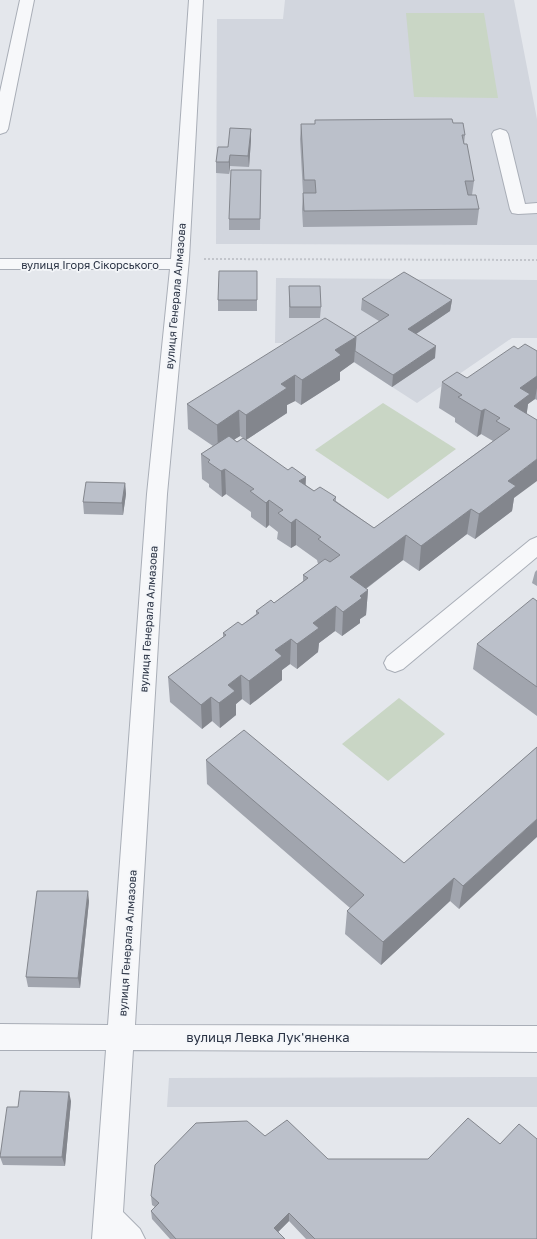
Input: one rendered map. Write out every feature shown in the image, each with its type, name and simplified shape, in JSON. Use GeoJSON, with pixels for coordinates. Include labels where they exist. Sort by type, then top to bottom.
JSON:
{"type":"FeatureCollection","features":[{"type":"Feature","properties":{"kind":"street"},"geometry":{"type":"LineString","coordinates":[[0,128],[27,0]]}},
{"type":"Feature","properties":{"kind":"street","name":"вулиця Генерала Алмазова"},"geometry":{"type":"LineString","coordinates":[[107,1228],[157,494],[179,261],[196,0]]}},
{"type":"Feature","properties":{"kind":"street"},"geometry":{"type":"LineString","coordinates":[[500,134],[518,208],[537,208]]}},
{"type":"Feature","properties":{"kind":"street","name":"вулиця Ігоря Сікорського"},"geometry":{"type":"LineString","coordinates":[[0,264],[179,261]]}},
{"type":"Feature","properties":{"kind":"street"},"geometry":{"type":"LineString","coordinates":[[395,663],[537,545]]}},
{"type":"Feature","properties":{"kind":"street","name":"вулиця Левка Лук'яненка"},"geometry":{"type":"LineString","coordinates":[[0,1037],[184,1036],[537,1039]]}},
{"type":"Feature","properties":{"kind":"street"},"geometry":{"type":"LineString","coordinates":[[107,1228],[130,1239]]}},
{"type":"Feature","properties":{"kind":"path"},"geometry":{"type":"LineString","coordinates":[[179,261],[537,260]]}},
{"type":"Feature","properties":{"kind":"shaded area"},"geometry":{"type":"Polygon","coordinates":[[[285,0],[514,0],[537,119],[537,245],[216,244],[217,19],[283,19],[285,0]]]}},
{"type":"Feature","properties":{"kind":"shaded area"},"geometry":{"type":"Polygon","coordinates":[[[276,278],[537,280],[537,338],[512,338],[417,403],[324,343],[275,343],[276,278]]]}},
{"type":"Feature","properties":{"kind":"shaded area"},"geometry":{"type":"Polygon","coordinates":[[[537,1077],[537,1107],[167,1107],[169,1078],[537,1077]]]}},
{"type":"Feature","properties":{"kind":"green space"},"geometry":{"type":"Polygon","coordinates":[[[406,13],[484,13],[498,98],[414,97],[406,13]]]}},
{"type":"Feature","properties":{"kind":"green space"},"geometry":{"type":"Polygon","coordinates":[[[383,403],[456,449],[388,499],[315,450],[383,403]]]}},
{"type":"Feature","properties":{"kind":"green space"},"geometry":{"type":"Polygon","coordinates":[[[399,698],[445,734],[388,781],[342,744],[399,698]]]}},
{"type":"Feature","properties":{"kind":"building"},"geometry":{"type":"Polygon","coordinates":[[[452,119],[453,123],[463,123],[465,135],[462,135],[464,144],[467,144],[474,181],[465,181],[468,195],[476,195],[479,209],[304,211],[303,193],[316,193],[315,180],[304,180],[301,124],[315,124],[315,120],[452,119]]]}},
{"type":"Feature","properties":{"kind":"building"},"geometry":{"type":"Polygon","coordinates":[[[230,128],[251,129],[248,156],[230,155],[229,162],[216,162],[218,147],[228,147],[230,128]]]}},
{"type":"Feature","properties":{"kind":"building"},"geometry":{"type":"Polygon","coordinates":[[[231,170],[261,170],[260,219],[229,219],[231,170]]]}},
{"type":"Feature","properties":{"kind":"building"},"geometry":{"type":"Polygon","coordinates":[[[219,271],[257,271],[257,300],[218,300],[219,271]]]}},
{"type":"Feature","properties":{"kind":"building"},"geometry":{"type":"Polygon","coordinates":[[[404,272],[452,300],[408,329],[436,346],[393,375],[355,351],[355,337],[389,315],[362,299],[404,272]]]}},
{"type":"Feature","properties":{"kind":"building"},"geometry":{"type":"Polygon","coordinates":[[[289,286],[320,286],[321,307],[290,307],[289,286]]]}},
{"type":"Feature","properties":{"kind":"building"},"geometry":{"type":"Polygon","coordinates":[[[325,318],[356,337],[335,350],[341,355],[302,380],[295,375],[281,384],[287,388],[246,415],[239,410],[217,425],[187,404],[325,318]]]}},
{"type":"Feature","properties":{"kind":"building"},"geometry":{"type":"Polygon","coordinates":[[[525,344],[537,351],[537,376],[520,388],[530,394],[514,406],[537,420],[537,459],[508,481],[516,486],[479,514],[471,509],[421,546],[406,535],[350,577],[368,590],[360,596],[362,598],[343,612],[336,606],[313,623],[319,628],[297,644],[291,639],[275,650],[282,656],[249,681],[241,675],[228,685],[235,691],[219,703],[211,697],[201,705],[168,677],[226,635],[223,633],[238,622],[242,625],[259,613],[256,611],[271,600],[274,603],[308,578],[303,575],[325,559],[330,562],[340,555],[318,539],[321,537],[296,519],[291,523],[278,513],[283,510],[269,500],[266,503],[250,491],[254,489],[225,469],[221,471],[208,462],[210,460],[201,454],[229,436],[237,442],[243,438],[288,470],[292,467],[306,477],[299,481],[314,491],[320,487],[336,497],[333,500],[374,528],[510,429],[496,421],[500,418],[485,409],[481,411],[458,397],[462,395],[442,382],[457,372],[467,378],[514,346],[518,349],[525,344]]]}},
{"type":"Feature","properties":{"kind":"building"},"geometry":{"type":"Polygon","coordinates":[[[86,482],[125,483],[122,503],[83,502],[86,482]]]}},
{"type":"Feature","properties":{"kind":"building"},"geometry":{"type":"Polygon","coordinates":[[[533,598],[537,601],[537,687],[477,644],[533,598]]]}},
{"type":"Feature","properties":{"kind":"building"},"geometry":{"type":"Polygon","coordinates":[[[244,730],[404,863],[537,747],[537,819],[463,886],[454,878],[383,942],[347,911],[364,895],[206,760],[244,730]]]}},
{"type":"Feature","properties":{"kind":"building"},"geometry":{"type":"Polygon","coordinates":[[[37,891],[88,891],[78,978],[26,977],[37,891]]]}},
{"type":"Feature","properties":{"kind":"building"},"geometry":{"type":"Polygon","coordinates":[[[20,1091],[69,1092],[62,1157],[0,1157],[7,1107],[18,1107],[20,1091]]]}},
{"type":"Feature","properties":{"kind":"building"},"geometry":{"type":"Polygon","coordinates":[[[468,1118],[500,1144],[519,1124],[537,1139],[537,1239],[315,1239],[289,1213],[274,1228],[285,1239],[176,1239],[151,1211],[159,1203],[151,1196],[155,1165],[196,1123],[247,1121],[265,1136],[287,1120],[328,1159],[428,1159],[468,1118]]]}}]}
